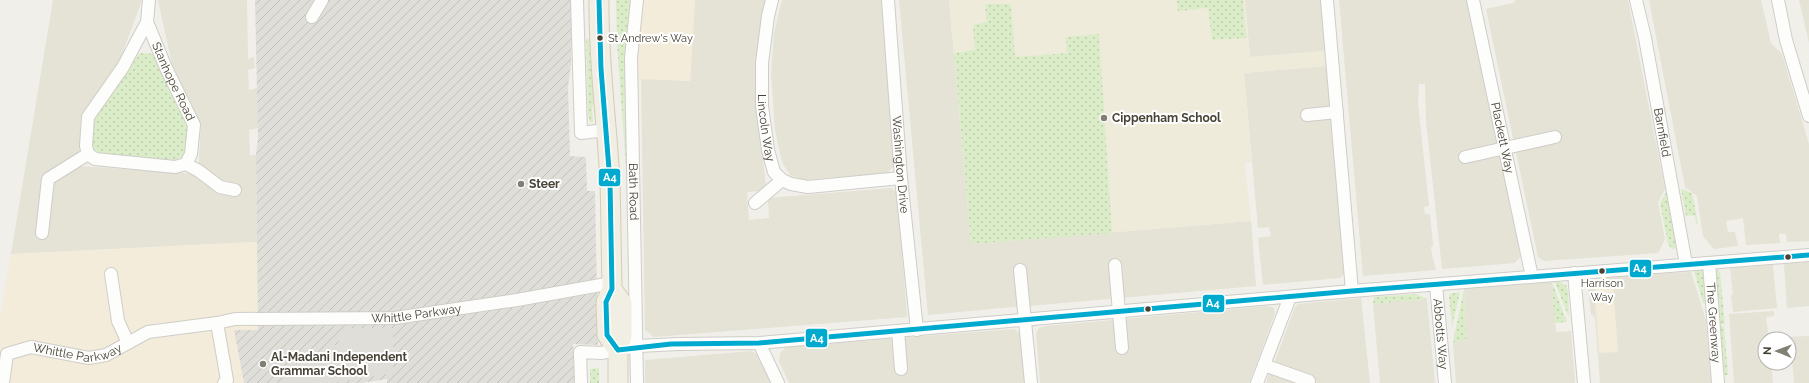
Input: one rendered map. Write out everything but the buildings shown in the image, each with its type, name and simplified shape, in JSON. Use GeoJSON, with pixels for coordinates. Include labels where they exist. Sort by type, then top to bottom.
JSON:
{"type":"FeatureCollection","features":[{"type":"Feature","properties":{"kind":"main road","name":"Bath Road"},"geometry":{"type":"LineString","coordinates":[[599,0],[605,130],[610,182],[612,286],[622,303],[622,335],[618,350],[618,383]]}},
{"type":"Feature","properties":{"kind":"street","name":"Stanhope Road"},"geometry":{"type":"LineString","coordinates":[[88,154],[86,146],[88,118],[123,67],[147,22],[149,0]]}},
{"type":"Feature","properties":{"kind":"street"},"geometry":{"type":"LineString","coordinates":[[312,17],[322,0]]}},
{"type":"Feature","properties":{"kind":"street"},"geometry":{"type":"LineString","coordinates":[[577,0],[581,133],[605,130]]}},
{"type":"Feature","properties":{"kind":"street","name":"Bath Road"},"geometry":{"type":"LineString","coordinates":[[637,0],[631,58],[634,266],[638,346],[637,383]]}},
{"type":"Feature","properties":{"kind":"street","name":"Lincoln Way"},"geometry":{"type":"LineString","coordinates":[[772,0],[768,16],[762,63],[762,106],[770,157],[774,172],[782,180]]}},
{"type":"Feature","properties":{"kind":"street","name":"Washington Drive"},"geometry":{"type":"LineString","coordinates":[[888,0],[901,178],[917,330]]}},
{"type":"Feature","properties":{"kind":"street"},"geometry":{"type":"LineString","coordinates":[[1328,0],[1352,291]]}},
{"type":"Feature","properties":{"kind":"street","name":"Plackett Way"},"geometry":{"type":"LineString","coordinates":[[1473,0],[1503,148],[1532,277]]}},
{"type":"Feature","properties":{"kind":"street","name":"Barnfield"},"geometry":{"type":"LineString","coordinates":[[1636,0],[1645,38],[1686,264]]}},
{"type":"Feature","properties":{"kind":"street"},"geometry":{"type":"LineString","coordinates":[[1778,0],[1786,40],[1809,116]]}},
{"type":"Feature","properties":{"kind":"street","name":"Stanhope Road"},"geometry":{"type":"LineString","coordinates":[[147,22],[166,68],[194,125],[192,154],[186,164]]}},
{"type":"Feature","properties":{"kind":"street"},"geometry":{"type":"LineString","coordinates":[[1307,115],[1337,112]]}},
{"type":"Feature","properties":{"kind":"street"},"geometry":{"type":"LineString","coordinates":[[1465,157],[1555,137]]}},
{"type":"Feature","properties":{"kind":"street"},"geometry":{"type":"LineString","coordinates":[[42,233],[48,179],[88,154],[96,160],[175,167],[186,164],[200,171],[220,187],[235,190]]}},
{"type":"Feature","properties":{"kind":"street"},"geometry":{"type":"LineString","coordinates":[[755,203],[782,180],[791,184],[808,187],[901,178]]}},
{"type":"Feature","properties":{"kind":"street"},"geometry":{"type":"LineString","coordinates":[[581,383],[580,352],[601,353],[638,346],[760,343],[1352,291],[1809,255]]}},
{"type":"Feature","properties":{"kind":"street","name":"The Greenway"},"geometry":{"type":"LineString","coordinates":[[1709,262],[1718,383]]}},
{"type":"Feature","properties":{"kind":"street"},"geometry":{"type":"LineString","coordinates":[[1115,266],[1122,348]]}},
{"type":"Feature","properties":{"kind":"street"},"geometry":{"type":"LineString","coordinates":[[1020,270],[1031,383]]}},
{"type":"Feature","properties":{"kind":"street"},"geometry":{"type":"LineString","coordinates":[[1574,273],[1584,383]]}},
{"type":"Feature","properties":{"kind":"street","name":"Whittle Parkway"},"geometry":{"type":"LineString","coordinates":[[111,274],[118,321],[128,343]]}},
{"type":"Feature","properties":{"kind":"street","name":"Abbotts Way"},"geometry":{"type":"LineString","coordinates":[[1436,285],[1445,383]]}},
{"type":"Feature","properties":{"kind":"street","name":"Whittle Parkway"},"geometry":{"type":"LineString","coordinates":[[3,383],[6,354],[31,347],[89,358],[106,355],[148,332],[217,323],[235,319],[395,318],[612,286]]}},
{"type":"Feature","properties":{"kind":"street"},"geometry":{"type":"LineString","coordinates":[[1257,383],[1290,297]]}},
{"type":"Feature","properties":{"kind":"street"},"geometry":{"type":"LineString","coordinates":[[217,323],[227,380],[224,383]]}},
{"type":"Feature","properties":{"kind":"street"},"geometry":{"type":"LineString","coordinates":[[898,331],[901,369]]}},
{"type":"Feature","properties":{"kind":"street"},"geometry":{"type":"LineString","coordinates":[[760,343],[778,383]]}},
{"type":"Feature","properties":{"kind":"street"},"geometry":{"type":"LineString","coordinates":[[1264,365],[1309,381]]}},
{"type":"Feature","properties":{"kind":"shaded area"},"geometry":{"type":"Polygon","coordinates":[[[53,0],[142,0],[118,65],[81,116],[79,166],[198,174],[201,125],[173,69],[158,0],[247,0],[248,59],[254,57],[255,68],[248,70],[249,90],[257,88],[258,128],[249,130],[250,155],[256,155],[257,242],[11,254],[53,0]]]}},
{"type":"Feature","properties":{"kind":"shaded area"},"geometry":{"type":"Polygon","coordinates":[[[255,0],[572,0],[571,64],[568,87],[570,156],[586,157],[587,191],[595,191],[598,345],[573,344],[575,383],[387,383],[387,379],[362,383],[244,383],[234,330],[258,330],[256,155],[258,138],[255,0]]]}},
{"type":"Feature","properties":{"kind":"shaded area"},"geometry":{"type":"Polygon","coordinates":[[[642,0],[695,0],[690,81],[637,79],[642,0]]]}},
{"type":"Feature","properties":{"kind":"shaded area"},"geometry":{"type":"Polygon","coordinates":[[[695,0],[766,0],[760,26],[757,52],[756,95],[766,187],[761,191],[747,192],[749,220],[769,218],[768,198],[891,188],[897,193],[903,251],[907,317],[654,337],[645,330],[641,78],[690,81],[695,0]]]}},
{"type":"Feature","properties":{"kind":"shaded area"},"geometry":{"type":"Polygon","coordinates":[[[782,0],[881,0],[895,160],[893,167],[887,173],[802,180],[790,175],[782,162],[775,130],[771,74],[774,33],[782,0]]]}},
{"type":"Feature","properties":{"kind":"shaded area"},"geometry":{"type":"Polygon","coordinates":[[[899,0],[949,0],[971,244],[1251,221],[1256,286],[1029,306],[1027,280],[1025,279],[1023,306],[928,315],[899,0]]]}},
{"type":"Feature","properties":{"kind":"shaded area","name":"Cippenham School"},"geometry":{"type":"Polygon","coordinates":[[[949,0],[1245,0],[1250,57],[1324,51],[1326,47],[1329,68],[1325,66],[1244,73],[1252,162],[1245,163],[1251,221],[971,244],[949,0]]]}},
{"type":"Feature","properties":{"kind":"shaded area"},"geometry":{"type":"Polygon","coordinates":[[[1245,0],[1322,0],[1326,47],[1325,51],[1250,57],[1245,0]]]}},
{"type":"Feature","properties":{"kind":"shaded area"},"geometry":{"type":"Polygon","coordinates":[[[1339,0],[1468,0],[1519,245],[1520,257],[1515,263],[1442,269],[1426,121],[1425,84],[1419,84],[1418,103],[1429,206],[1424,207],[1425,214],[1430,214],[1433,246],[1431,247],[1436,270],[1363,276],[1339,0]]]}},
{"type":"Feature","properties":{"kind":"shaded area"},"geometry":{"type":"Polygon","coordinates":[[[1516,0],[1628,0],[1665,189],[1658,202],[1665,239],[1658,253],[1544,261],[1538,257],[1486,9],[1513,3],[1516,0]]]}},
{"type":"Feature","properties":{"kind":"shaded area"},"geometry":{"type":"Polygon","coordinates":[[[1649,0],[1761,0],[1771,43],[1782,54],[1809,144],[1809,241],[1787,242],[1786,234],[1779,234],[1780,243],[1746,245],[1743,218],[1726,221],[1728,232],[1735,232],[1738,246],[1714,249],[1703,236],[1697,196],[1685,187],[1649,0]]]}},
{"type":"Feature","properties":{"kind":"shaded area"},"geometry":{"type":"Polygon","coordinates":[[[1799,0],[1809,0],[1809,43],[1799,0]]]}},
{"type":"Feature","properties":{"kind":"shaded area"},"geometry":{"type":"Polygon","coordinates":[[[1325,66],[1329,68],[1346,272],[1340,278],[1263,285],[1258,238],[1271,236],[1269,227],[1258,228],[1244,73],[1325,66]]]}},
{"type":"Feature","properties":{"kind":"shaded area"},"geometry":{"type":"Polygon","coordinates":[[[257,242],[258,330],[234,330],[244,383],[0,383],[0,319],[11,254],[257,242]]]}},
{"type":"Feature","properties":{"kind":"shaded area"},"geometry":{"type":"Polygon","coordinates":[[[1809,262],[1809,306],[1787,308],[1784,264],[1809,262]]]}},
{"type":"Feature","properties":{"kind":"shaded area"},"geometry":{"type":"Polygon","coordinates":[[[1773,265],[1777,308],[1733,312],[1730,268],[1773,265]]]}},
{"type":"Feature","properties":{"kind":"shaded area"},"geometry":{"type":"Polygon","coordinates":[[[1691,272],[1706,320],[1711,383],[1600,383],[1595,318],[1591,314],[1588,288],[1592,280],[1600,277],[1691,272]]]}},
{"type":"Feature","properties":{"kind":"shaded area"},"geometry":{"type":"Polygon","coordinates":[[[1552,282],[1556,332],[1571,331],[1575,383],[1456,383],[1453,342],[1466,340],[1464,289],[1552,282]]]}},
{"type":"Feature","properties":{"kind":"shaded area"},"geometry":{"type":"Polygon","coordinates":[[[1613,283],[1618,352],[1599,353],[1594,285],[1613,283]]]}},
{"type":"Feature","properties":{"kind":"shaded area"},"geometry":{"type":"Polygon","coordinates":[[[1361,298],[1370,383],[1314,383],[1274,363],[1295,307],[1298,304],[1361,298]]]}},
{"type":"Feature","properties":{"kind":"shaded area"},"geometry":{"type":"Polygon","coordinates":[[[1427,299],[1435,383],[1380,383],[1373,304],[1427,299]]]}},
{"type":"Feature","properties":{"kind":"shaded area"},"geometry":{"type":"Polygon","coordinates":[[[1267,306],[1274,308],[1275,314],[1249,383],[1040,383],[1036,333],[1039,328],[1046,326],[1267,306]]]}},
{"type":"Feature","properties":{"kind":"shaded area"},"geometry":{"type":"Polygon","coordinates":[[[1774,311],[1774,316],[1766,317],[1768,331],[1757,331],[1757,371],[1772,371],[1773,383],[1734,383],[1729,314],[1774,311]]]}},
{"type":"Feature","properties":{"kind":"shaded area"},"geometry":{"type":"Polygon","coordinates":[[[344,328],[393,328],[393,373],[333,383],[283,383],[280,366],[331,360],[331,345],[339,345],[339,337],[344,328]]]}},
{"type":"Feature","properties":{"kind":"shaded area"},"geometry":{"type":"Polygon","coordinates":[[[1014,329],[1021,334],[1025,383],[789,383],[779,361],[780,353],[786,347],[1014,329]]]}},
{"type":"Feature","properties":{"kind":"shaded area"},"geometry":{"type":"Polygon","coordinates":[[[1809,336],[1809,383],[1794,383],[1793,371],[1797,371],[1797,337],[1809,336]]]}},
{"type":"Feature","properties":{"kind":"shaded area"},"geometry":{"type":"Polygon","coordinates":[[[752,351],[759,356],[771,383],[645,383],[645,360],[752,351]]]}},
{"type":"Feature","properties":{"kind":"shaded area"},"geometry":{"type":"Polygon","coordinates":[[[1271,367],[1309,383],[1266,383],[1271,367]]]}},
{"type":"Feature","properties":{"kind":"green space"},"geometry":{"type":"Polygon","coordinates":[[[616,0],[630,0],[628,94],[629,208],[617,44],[616,0]]]}},
{"type":"Feature","properties":{"kind":"green space"},"geometry":{"type":"Polygon","coordinates":[[[1177,0],[1243,0],[1246,38],[1212,40],[1208,8],[1178,11],[1177,0]]]}},
{"type":"Feature","properties":{"kind":"green space"},"geometry":{"type":"Polygon","coordinates":[[[985,4],[1011,4],[1015,57],[1067,53],[1066,37],[1099,34],[1112,233],[971,244],[954,53],[975,50],[973,25],[987,22],[985,4]]]}},
{"type":"Feature","properties":{"kind":"green space"},"geometry":{"type":"Polygon","coordinates":[[[586,39],[589,39],[594,104],[592,107],[593,122],[590,122],[588,114],[586,39]]]}},
{"type":"Feature","properties":{"kind":"green space"},"geometry":{"type":"Polygon","coordinates":[[[140,53],[155,54],[190,128],[187,153],[177,160],[99,154],[91,146],[93,121],[140,53]]]}},
{"type":"Feature","properties":{"kind":"green space"},"geometry":{"type":"Polygon","coordinates":[[[1668,189],[1677,248],[1672,249],[1668,244],[1660,203],[1668,189]]]}},
{"type":"Feature","properties":{"kind":"green space"},"geometry":{"type":"Polygon","coordinates":[[[1681,189],[1692,193],[1698,224],[1696,224],[1695,215],[1686,216],[1681,189]]]}},
{"type":"Feature","properties":{"kind":"green space"},"geometry":{"type":"Polygon","coordinates":[[[1716,269],[1720,272],[1725,324],[1719,324],[1716,269]]]}},
{"type":"Feature","properties":{"kind":"green space"},"geometry":{"type":"Polygon","coordinates":[[[1705,270],[1708,304],[1703,303],[1694,271],[1705,270]]]}},
{"type":"Feature","properties":{"kind":"green space"},"geometry":{"type":"Polygon","coordinates":[[[1552,282],[1567,322],[1555,323],[1552,282]]]}},
{"type":"Feature","properties":{"kind":"green space"},"geometry":{"type":"Polygon","coordinates":[[[1555,282],[1560,282],[1566,285],[1568,291],[1569,318],[1555,282]]]}},
{"type":"Feature","properties":{"kind":"green space"},"geometry":{"type":"Polygon","coordinates":[[[1464,289],[1466,340],[1453,342],[1464,289]]]}},
{"type":"Feature","properties":{"kind":"green space"},"geometry":{"type":"Polygon","coordinates":[[[1460,292],[1452,327],[1449,296],[1450,294],[1460,292]]]}},
{"type":"Feature","properties":{"kind":"green space"},"geometry":{"type":"Polygon","coordinates":[[[1416,294],[1427,299],[1373,304],[1374,297],[1416,294]]]}},
{"type":"Feature","properties":{"kind":"green space"},"geometry":{"type":"Polygon","coordinates":[[[1720,326],[1724,326],[1728,375],[1723,375],[1720,326]]]}},
{"type":"Feature","properties":{"kind":"green space"},"geometry":{"type":"Polygon","coordinates":[[[599,368],[599,383],[590,383],[590,369],[599,368]]]}},
{"type":"Feature","properties":{"kind":"transit line","name":"A4"},"geometry":{"type":"LineString","coordinates":[[599,0],[601,69],[610,182],[612,289],[606,302],[607,335],[618,350]]}},
{"type":"Feature","properties":{"kind":"transit line","name":"A4"},"geometry":{"type":"LineString","coordinates":[[618,350],[671,344],[759,343],[1352,291],[1809,255]]}},
{"type":"Feature","properties":{"kind":"place","name":"St Andrew's Way"},"geometry":{"type":"Point","coordinates":[600,38]}},
{"type":"Feature","properties":{"kind":"place","name":"Cippenham School"},"geometry":{"type":"Point","coordinates":[1104,118]}},
{"type":"Feature","properties":{"kind":"place","name":"Steer"},"geometry":{"type":"Point","coordinates":[521,184]}},
{"type":"Feature","properties":{"kind":"place","name":"Harrison Way"},"geometry":{"type":"Point","coordinates":[1602,271]}},
{"type":"Feature","properties":{"kind":"place","name":"Al-Madani Independent Grammar School"},"geometry":{"type":"Point","coordinates":[263,364]}}]}
